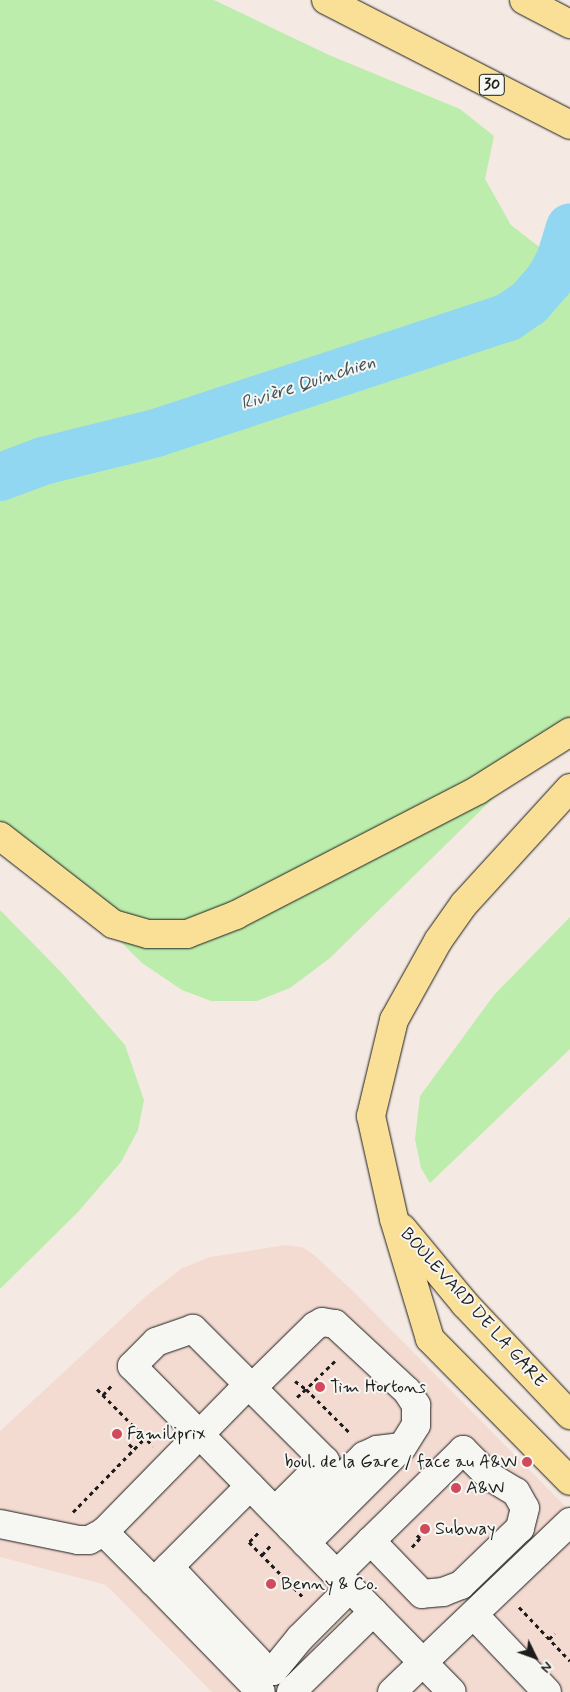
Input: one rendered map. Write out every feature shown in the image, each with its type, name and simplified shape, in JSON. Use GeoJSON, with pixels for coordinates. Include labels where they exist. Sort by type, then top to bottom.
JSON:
{"type":"FeatureCollection","features":[{"type":"Feature","properties":{"kind":"main road","name":"30"},"geometry":{"type":"LineString","coordinates":[[326,0],[570,125]]}},
{"type":"Feature","properties":{"kind":"main road"},"geometry":{"type":"LineString","coordinates":[[524,0],[570,24]]}},
{"type":"Feature","properties":{"kind":"main road"},"geometry":{"type":"LineString","coordinates":[[546,0],[570,17]]}},
{"type":"Feature","properties":{"kind":"main road"},"geometry":{"type":"LineString","coordinates":[[0,836],[113,924],[148,934],[187,934],[236,915],[478,790],[570,732]]}},
{"type":"Feature","properties":{"kind":"main road"},"geometry":{"type":"LineString","coordinates":[[394,1219],[371,1116],[394,1020],[438,941],[464,904],[570,788]]}},
{"type":"Feature","properties":{"kind":"main road","name":"BOULEVARD DE LA GARE"},"geometry":{"type":"LineString","coordinates":[[394,1219],[465,1304],[570,1414]]}},
{"type":"Feature","properties":{"kind":"main road","name":"BOULEVARD DE LA GARE"},"geometry":{"type":"LineString","coordinates":[[394,1219],[430,1338],[570,1482]]}},
{"type":"Feature","properties":{"kind":"lane"},"geometry":{"type":"LineString","coordinates":[[0,1524],[78,1540],[89,1540],[104,1532],[199,1434],[250,1386],[315,1326],[329,1322],[343,1329],[407,1391],[416,1405],[417,1415],[413,1431],[402,1447],[283,1528]]}},
{"type":"Feature","properties":{"kind":"lane"},"geometry":{"type":"LineString","coordinates":[[283,1528],[325,1461],[194,1328],[156,1342],[132,1366],[250,1486],[283,1528],[344,1581],[452,1692]]}},
{"type":"Feature","properties":{"kind":"lane"},"geometry":{"type":"LineString","coordinates":[[104,1532],[162,1574],[268,1670],[277,1668],[344,1581],[371,1541],[463,1450],[489,1476],[516,1492],[526,1508],[524,1523],[461,1585],[442,1592],[422,1594],[371,1541]]}},
{"type":"Feature","properties":{"kind":"lane"},"geometry":{"type":"LineString","coordinates":[[162,1574],[250,1486]]}},
{"type":"Feature","properties":{"kind":"lane"},"geometry":{"type":"LineString","coordinates":[[392,1692],[570,1522]]}},
{"type":"Feature","properties":{"kind":"lane"},"geometry":{"type":"LineString","coordinates":[[162,1574],[261,1692]]}},
{"type":"Feature","properties":{"kind":"lane"},"geometry":{"type":"LineString","coordinates":[[291,1692],[373,1612]]}},
{"type":"Feature","properties":{"kind":"lane"},"geometry":{"type":"LineString","coordinates":[[474,1615],[547,1692]]}},
{"type":"Feature","properties":{"kind":"path"},"geometry":{"type":"LineString","coordinates":[[341,1355],[306,1389],[352,1436]]}},
{"type":"Feature","properties":{"kind":"path"},"geometry":{"type":"LineString","coordinates":[[97,1389],[156,1450]]}},
{"type":"Feature","properties":{"kind":"path"},"geometry":{"type":"LineString","coordinates":[[73,1509],[146,1438]]}},
{"type":"Feature","properties":{"kind":"path"},"geometry":{"type":"LineString","coordinates":[[129,1444],[134,1449]]}},
{"type":"Feature","properties":{"kind":"path"},"geometry":{"type":"LineString","coordinates":[[283,1528],[249,1542],[280,1576],[308,1602]]}},
{"type":"Feature","properties":{"kind":"path"},"geometry":{"type":"LineString","coordinates":[[514,1602],[570,1661]]}},
{"type":"Feature","properties":{"kind":"path"},"geometry":{"type":"LineString","coordinates":[[549,1639],[555,1633]]}},
{"type":"Feature","properties":{"kind":"shaded area"},"geometry":{"type":"Polygon","coordinates":[[[285,1245],[302,1247],[313,1254],[353,1291],[570,1511],[570,1692],[212,1692],[106,1585],[0,1557],[0,1431],[145,1297],[182,1268],[210,1257],[285,1245]]]}},
{"type":"Feature","properties":{"kind":"green space"},"geometry":{"type":"Polygon","coordinates":[[[0,0],[214,0],[329,55],[460,109],[494,136],[485,179],[511,225],[569,270],[570,267],[570,723],[330,958],[290,988],[257,1001],[211,1001],[182,990],[142,963],[0,822],[0,0]]]}},
{"type":"Feature","properties":{"kind":"green space"},"geometry":{"type":"Polygon","coordinates":[[[0,910],[61,972],[125,1045],[144,1100],[138,1130],[121,1162],[78,1212],[0,1289],[0,910]]]}},
{"type":"Feature","properties":{"kind":"green space"},"geometry":{"type":"Polygon","coordinates":[[[570,917],[570,1049],[430,1183],[421,1168],[415,1139],[420,1096],[494,995],[570,917]]]}},
{"type":"Feature","properties":{"kind":"waterway","name":"Rivière Quinchien"},"geometry":{"type":"LineString","coordinates":[[0,477],[43,461],[156,433],[508,317],[529,303],[549,280],[560,260],[570,228]]}},
{"type":"Feature","properties":{"kind":"place","name":"Tim Hortons"},"geometry":{"type":"Point","coordinates":[320,1387]}},
{"type":"Feature","properties":{"kind":"place","name":"Familiprix"},"geometry":{"type":"Point","coordinates":[117,1434]}},
{"type":"Feature","properties":{"kind":"place","name":"boul. de la Gare / face au A&W"},"geometry":{"type":"Point","coordinates":[527,1462]}},
{"type":"Feature","properties":{"kind":"place","name":"A&W"},"geometry":{"type":"Point","coordinates":[456,1488]}},
{"type":"Feature","properties":{"kind":"place","name":"Subway"},"geometry":{"type":"Point","coordinates":[425,1529]}},
{"type":"Feature","properties":{"kind":"place","name":"Benny & Co."},"geometry":{"type":"Point","coordinates":[271,1584]}}]}
